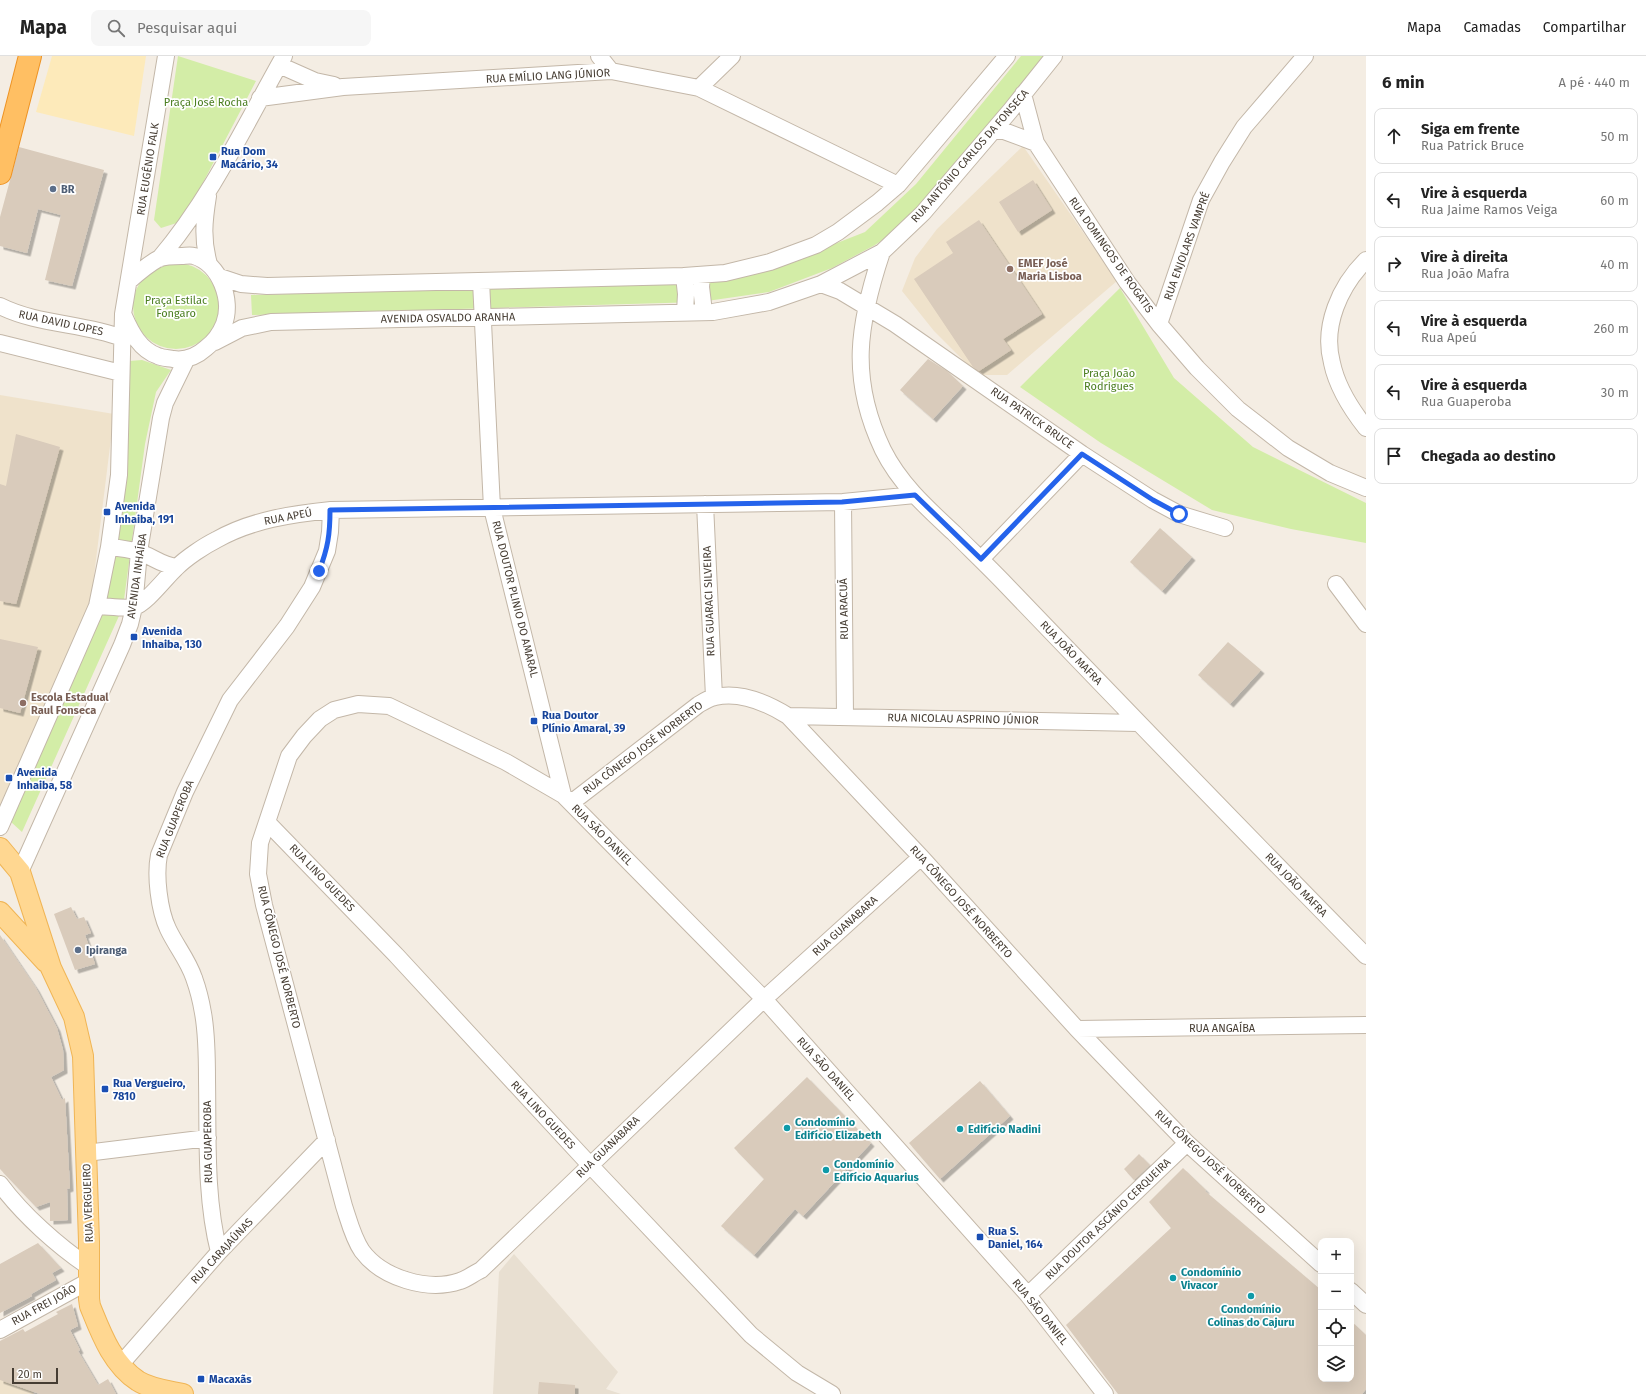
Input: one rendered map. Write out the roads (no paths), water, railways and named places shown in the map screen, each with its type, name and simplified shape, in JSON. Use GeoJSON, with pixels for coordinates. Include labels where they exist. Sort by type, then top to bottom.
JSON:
{"type":"FeatureCollection","features":[{"type":"Feature","properties":{"kind":"highway"},"geometry":{"type":"LineString","coordinates":[[0,173],[30,56]]}},
{"type":"Feature","properties":{"kind":"main road","name":"RUA VERGUEIRO"},"geometry":{"type":"LineString","coordinates":[[0,848],[20,872],[51,968],[74,1017],[79,1034],[83,1056],[90,1306],[108,1346],[120,1365],[139,1382],[151,1390],[183,1394]]}},
{"type":"Feature","properties":{"kind":"main road"},"geometry":{"type":"LineString","coordinates":[[0,874],[20,872]]}},
{"type":"Feature","properties":{"kind":"main road","name":"RUA VERGUEIRO"},"geometry":{"type":"LineString","coordinates":[[0,912],[51,968]]}},
{"type":"Feature","properties":{"kind":"street","name":"RUA EUGÊNIO FALK"},"geometry":{"type":"LineString","coordinates":[[129,281],[166,56]]}},
{"type":"Feature","properties":{"kind":"street"},"geometry":{"type":"LineString","coordinates":[[599,56],[611,71]]}},
{"type":"Feature","properties":{"kind":"street"},"geometry":{"type":"LineString","coordinates":[[699,88],[732,56]]}},
{"type":"Feature","properties":{"kind":"street"},"geometry":{"type":"LineString","coordinates":[[220,278],[241,284],[267,286],[684,276],[725,273],[770,262],[816,245],[838,232],[877,203],[898,185],[1007,56]]}},
{"type":"Feature","properties":{"kind":"street","name":"RUA ANTÔNIO CARLOS DA FONSECA"},"geometry":{"type":"LineString","coordinates":[[882,252],[923,213],[993,131],[1054,56]]}},
{"type":"Feature","properties":{"kind":"street","name":"RUA ENJOLARS VAMPRÉ"},"geometry":{"type":"LineString","coordinates":[[1159,324],[1201,200],[1244,127],[1305,56]]}},
{"type":"Feature","properties":{"kind":"street"},"geometry":{"type":"LineString","coordinates":[[159,259],[186,225],[209,191],[282,60]]}},
{"type":"Feature","properties":{"kind":"street","name":"RUA EMÍLIO LANG JÚNIOR"},"geometry":{"type":"LineString","coordinates":[[282,60],[316,81],[343,88]]}},
{"type":"Feature","properties":{"kind":"street","name":"RUA EMÍLIO LANG JÚNIOR"},"geometry":{"type":"LineString","coordinates":[[260,98],[343,88],[611,71],[699,88],[898,185]]}},
{"type":"Feature","properties":{"kind":"street","name":"RUA DOMINGOS DE ROGATIS"},"geometry":{"type":"LineString","coordinates":[[1023,94],[1036,143],[1127,282],[1159,324],[1197,368],[1238,409],[1281,443],[1330,473],[1366,488]]}},
{"type":"Feature","properties":{"kind":"street"},"geometry":{"type":"LineString","coordinates":[[993,131],[1004,131],[1036,143]]}},
{"type":"Feature","properties":{"kind":"street"},"geometry":{"type":"LineString","coordinates":[[209,191],[203,239],[209,264]]}},
{"type":"Feature","properties":{"kind":"street","name":"AVENIDA OSVALDO ARANHA"},"geometry":{"type":"LineString","coordinates":[[215,342],[242,328],[271,322],[704,312],[740,308],[769,302],[821,284],[882,252]]}},
{"type":"Feature","properties":{"kind":"street","name":"RUA JOÃO MAFRA"},"geometry":{"type":"LineString","coordinates":[[882,252],[866,307],[860,339],[860,373],[869,414],[894,470],[915,495],[981,559],[1138,723],[1366,956]]}},
{"type":"Feature","properties":{"kind":"street"},"geometry":{"type":"LineString","coordinates":[[0,827],[97,606],[109,547],[119,475],[123,314],[129,281],[142,268],[159,259],[171,256],[194,256],[209,264],[220,278],[224,291],[226,305],[224,323],[215,342],[186,360],[158,356],[141,345],[131,332],[123,314]]}},
{"type":"Feature","properties":{"kind":"street"},"geometry":{"type":"LineString","coordinates":[[1366,260],[1354,272],[1342,290],[1335,307],[1330,344],[1331,362],[1339,386],[1366,428]]}},
{"type":"Feature","properties":{"kind":"street"},"geometry":{"type":"LineString","coordinates":[[702,275],[704,312]]}},
{"type":"Feature","properties":{"kind":"street"},"geometry":{"type":"LineString","coordinates":[[684,276],[686,294],[685,312]]}},
{"type":"Feature","properties":{"kind":"street","name":"RUA DOUTOR PLINIO DO AMARAL"},"geometry":{"type":"LineString","coordinates":[[481,281],[492,508],[567,799]]}},
{"type":"Feature","properties":{"kind":"street"},"geometry":{"type":"LineString","coordinates":[[821,284],[840,291],[866,307]]}},
{"type":"Feature","properties":{"kind":"street","name":"RUA DAVID LOPES"},"geometry":{"type":"LineString","coordinates":[[0,306],[15,313],[102,332],[122,338]]}},
{"type":"Feature","properties":{"kind":"street","name":"RUA PATRICK BRUCE"},"geometry":{"type":"LineString","coordinates":[[866,307],[895,324],[1082,454],[1153,500],[1179,514],[1225,528]]}},
{"type":"Feature","properties":{"kind":"street"},"geometry":{"type":"LineString","coordinates":[[0,343],[121,373]]}},
{"type":"Feature","properties":{"kind":"street","name":"AVENIDA INHAÍBA"},"geometry":{"type":"LineString","coordinates":[[20,872],[122,645],[130,624],[134,607],[139,552],[165,403],[186,360]]}},
{"type":"Feature","properties":{"kind":"street"},"geometry":{"type":"LineString","coordinates":[[981,559],[1082,454]]}},
{"type":"Feature","properties":{"kind":"street","name":"RUA APEÚ"},"geometry":{"type":"LineString","coordinates":[[134,607],[154,591],[177,566],[216,540],[242,528],[298,513],[330,510],[842,502],[915,495]]}},
{"type":"Feature","properties":{"kind":"street","name":"RUA ARACUÃ"},"geometry":{"type":"LineString","coordinates":[[842,502],[845,716]]}},
{"type":"Feature","properties":{"kind":"street","name":"RUA GUARACI SILVEIRA"},"geometry":{"type":"LineString","coordinates":[[704,504],[714,697]]}},
{"type":"Feature","properties":{"kind":"street","name":"RUA GUAPEROBA"},"geometry":{"type":"LineString","coordinates":[[219,1252],[212,1217],[208,1138],[206,1047],[203,1014],[194,978],[184,955],[168,929],[164,916],[158,872],[159,855],[185,792],[230,700],[287,626],[312,586],[327,551],[330,532],[330,510]]}},
{"type":"Feature","properties":{"kind":"street"},"geometry":{"type":"LineString","coordinates":[[109,547],[139,552],[168,566],[177,566]]}},
{"type":"Feature","properties":{"kind":"street"},"geometry":{"type":"LineString","coordinates":[[1336,584],[1366,624]]}},
{"type":"Feature","properties":{"kind":"street"},"geometry":{"type":"LineString","coordinates":[[97,606],[134,607]]}},
{"type":"Feature","properties":{"kind":"street","name":"RUA CÔNEGO JOSÉ NORBERTO"},"geometry":{"type":"LineString","coordinates":[[326,1140],[260,890],[260,843],[290,756],[304,736],[320,719],[334,710],[358,704],[389,706],[506,762],[567,799],[698,705],[714,697],[740,696],[756,700],[773,707],[788,716],[921,857],[1077,1029],[1187,1143],[1318,1261]]}},
{"type":"Feature","properties":{"kind":"street","name":"RUA NICOLAU ASPRINO JÚNIOR"},"geometry":{"type":"LineString","coordinates":[[788,716],[1138,723]]}},
{"type":"Feature","properties":{"kind":"street","name":"RUA SÃO DANIEL"},"geometry":{"type":"LineString","coordinates":[[567,799],[764,1000],[1028,1295],[1105,1394]]}},
{"type":"Feature","properties":{"kind":"street","name":"RUA LINO GUEDES"},"geometry":{"type":"LineString","coordinates":[[267,822],[396,955],[590,1165],[751,1335],[797,1373],[832,1394]]}},
{"type":"Feature","properties":{"kind":"street","name":"RUA GUANABARA"},"geometry":{"type":"LineString","coordinates":[[326,1140],[353,1234],[362,1250],[370,1260],[387,1272],[410,1281],[428,1285],[443,1285],[460,1281],[481,1270],[764,1000],[921,857]]}},
{"type":"Feature","properties":{"kind":"street","name":"RUA ANGAÍBA"},"geometry":{"type":"LineString","coordinates":[[1077,1029],[1366,1025]]}},
{"type":"Feature","properties":{"kind":"street"},"geometry":{"type":"LineString","coordinates":[[86,1153],[208,1138]]}},
{"type":"Feature","properties":{"kind":"street","name":"RUA CARAJAÚNAS"},"geometry":{"type":"LineString","coordinates":[[120,1365],[219,1252],[326,1140]]}},
{"type":"Feature","properties":{"kind":"street","name":"RUA DOUTOR ASCÂNIO CERQUEIRA"},"geometry":{"type":"LineString","coordinates":[[1028,1295],[1187,1143]]}},
{"type":"Feature","properties":{"kind":"street"},"geometry":{"type":"LineString","coordinates":[[0,1184],[38,1226],[73,1256],[89,1274]]}},
{"type":"Feature","properties":{"kind":"street","name":"RUA FREI JOÃO"},"geometry":{"type":"LineString","coordinates":[[0,1330],[89,1274]]}},
{"type":"Feature","properties":{"kind":"street"},"geometry":{"type":"LineString","coordinates":[[1354,1294],[1366,1305]]}},
{"type":"Feature","properties":{"kind":"place","name":"Rua Dom Macário, 34"},"geometry":{"type":"Point","coordinates":[213,157]}},
{"type":"Feature","properties":{"kind":"place","name":"BR"},"geometry":{"type":"Point","coordinates":[53,189]}},
{"type":"Feature","properties":{"kind":"place","name":"EMEF José Maria Lisboa"},"geometry":{"type":"Point","coordinates":[1010,269]}},
{"type":"Feature","properties":{"kind":"place","name":"Avenida Inhaiba, 191"},"geometry":{"type":"Point","coordinates":[107,512]}},
{"type":"Feature","properties":{"kind":"place","name":"Avenida Inhaiba, 130"},"geometry":{"type":"Point","coordinates":[134,637]}},
{"type":"Feature","properties":{"kind":"place","name":"Escola Estadual Raul Fonseca"},"geometry":{"type":"Point","coordinates":[23,703]}},
{"type":"Feature","properties":{"kind":"place","name":"Rua Doutor Plínio Amaral, 39"},"geometry":{"type":"Point","coordinates":[534,721]}},
{"type":"Feature","properties":{"kind":"place","name":"Avenida Inhaiba, 58"},"geometry":{"type":"Point","coordinates":[9,778]}},
{"type":"Feature","properties":{"kind":"place","name":"Ipiranga"},"geometry":{"type":"Point","coordinates":[78,950]}},
{"type":"Feature","properties":{"kind":"place","name":"Rua Vergueiro, 7810"},"geometry":{"type":"Point","coordinates":[105,1089]}},
{"type":"Feature","properties":{"kind":"place","name":"Condomínio Edifício Elizabeth"},"geometry":{"type":"Point","coordinates":[787,1128]}},
{"type":"Feature","properties":{"kind":"place","name":"Edifício Nadini"},"geometry":{"type":"Point","coordinates":[960,1129]}},
{"type":"Feature","properties":{"kind":"place","name":"Condomínio Edifício Aquarius"},"geometry":{"type":"Point","coordinates":[826,1170]}},
{"type":"Feature","properties":{"kind":"place","name":"Rua S. Daniel, 164"},"geometry":{"type":"Point","coordinates":[980,1237]}},
{"type":"Feature","properties":{"kind":"place","name":"Condomínio Vivacor"},"geometry":{"type":"Point","coordinates":[1173,1278]}},
{"type":"Feature","properties":{"kind":"place","name":"Condomínio Colinas do Cajuru"},"geometry":{"type":"Point","coordinates":[1251,1296]}},
{"type":"Feature","properties":{"kind":"place","name":"Macaxãs"},"geometry":{"type":"Point","coordinates":[201,1379]}},
{"type":"Feature","properties":{"kind":"park label","name":"Praça José Rocha"},"geometry":{"type":"Point","coordinates":[206,102]}},
{"type":"Feature","properties":{"kind":"park label","name":"Praça Estilac Fongaro"},"geometry":{"type":"Point","coordinates":[176,306]}},
{"type":"Feature","properties":{"kind":"park label","name":"Praça João Rodrigues"},"geometry":{"type":"Point","coordinates":[1109,379]}}]}
